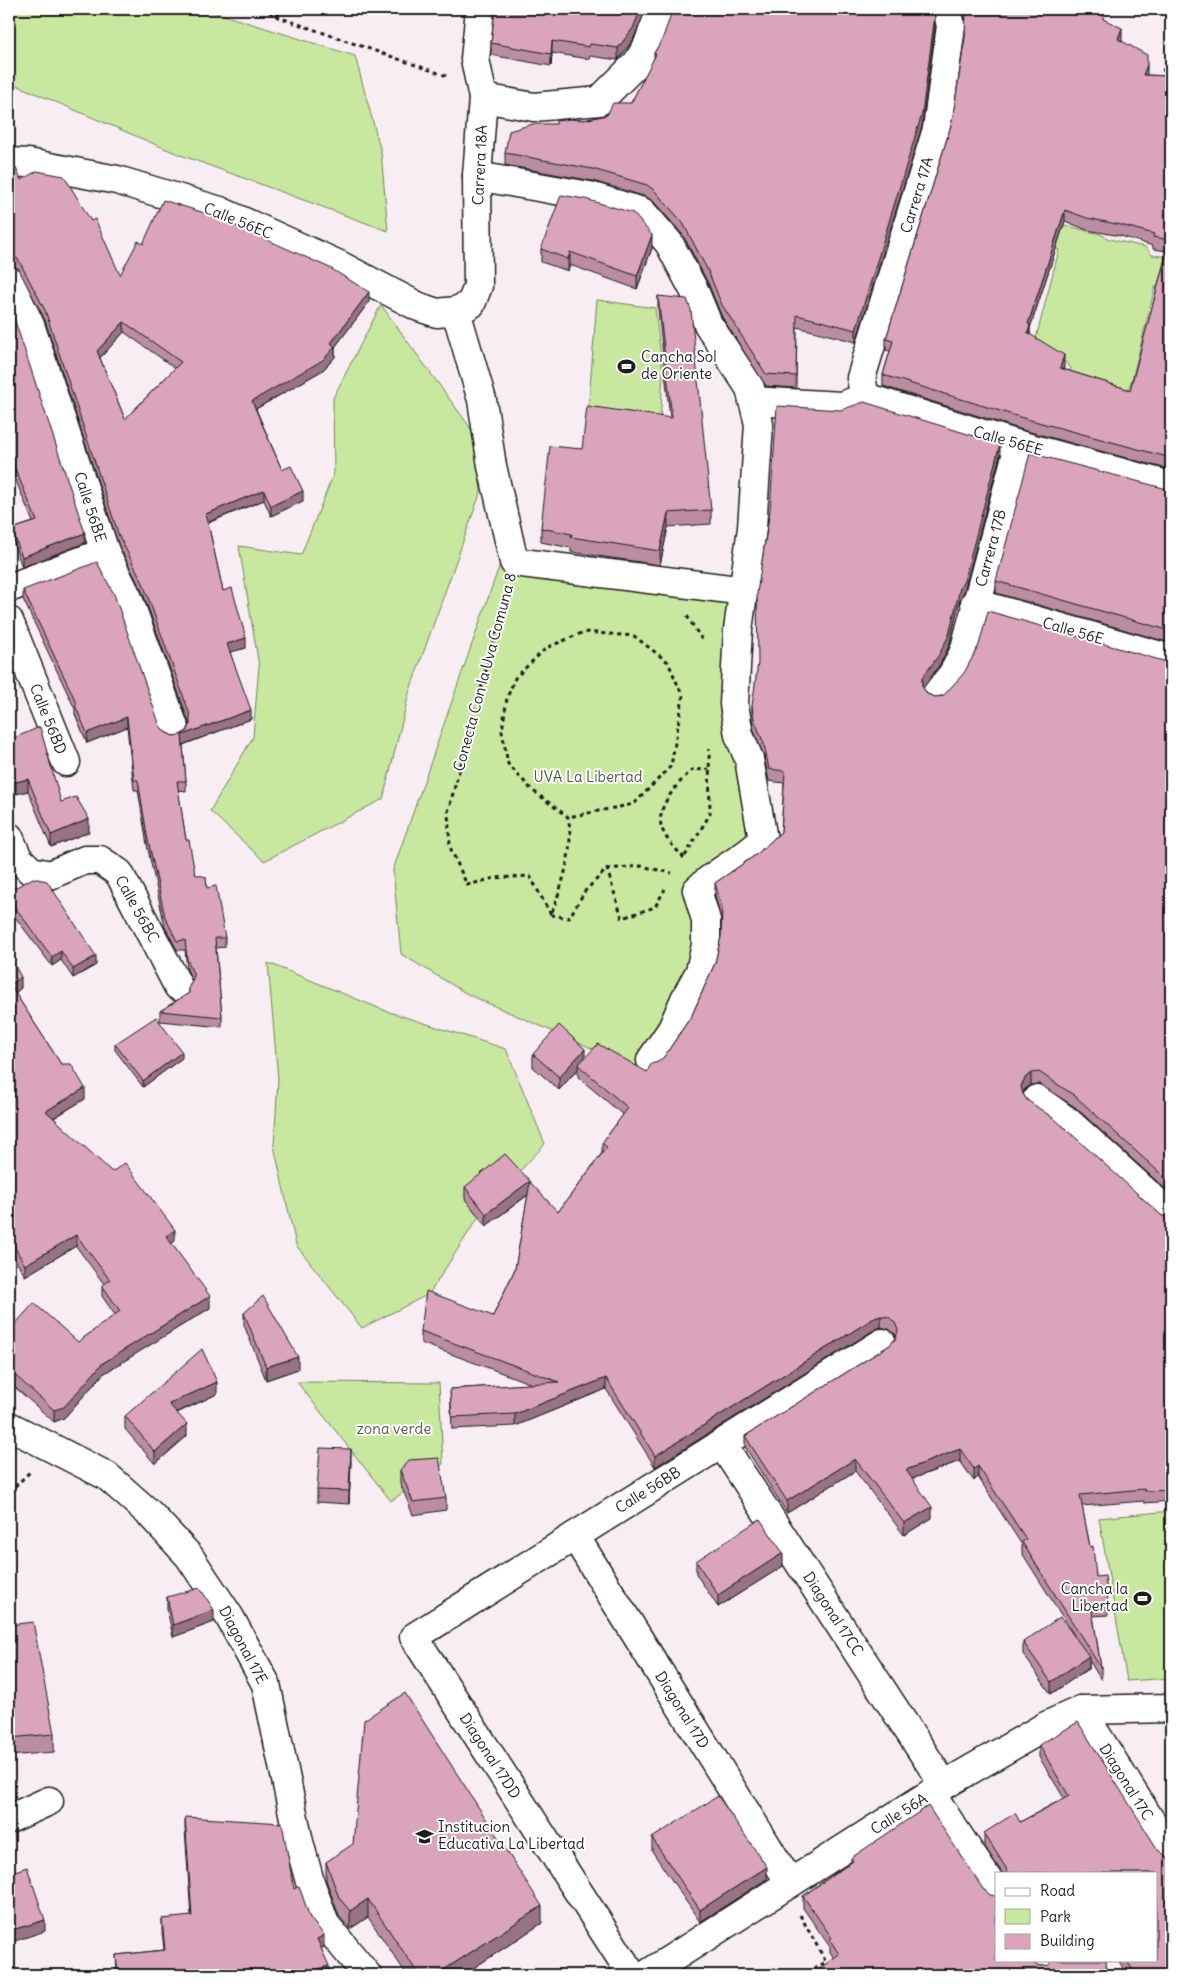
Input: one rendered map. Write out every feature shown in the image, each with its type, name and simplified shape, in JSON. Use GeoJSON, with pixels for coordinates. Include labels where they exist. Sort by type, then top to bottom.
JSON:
{"type":"FeatureCollection","features":[{"type":"Feature","properties":{"kind":"street","name":"Carrera 18A"},"geometry":{"type":"LineString","coordinates":[[456,311],[470,304],[478,286],[477,176],[482,93],[475,59],[480,9]]}},
{"type":"Feature","properties":{"kind":"street"},"geometry":{"type":"LineString","coordinates":[[482,93],[534,107],[599,101],[637,63],[647,47],[661,9]]}},
{"type":"Feature","properties":{"kind":"street","name":"Carrera 17A"},"geometry":{"type":"LineString","coordinates":[[863,388],[937,129],[951,26],[947,9]]}},
{"type":"Feature","properties":{"kind":"street","name":"Calle 56EC"},"geometry":{"type":"LineString","coordinates":[[9,162],[28,162],[117,180],[220,211],[337,264],[419,307],[438,313],[456,311]]}},
{"type":"Feature","properties":{"kind":"street"},"geometry":{"type":"LineString","coordinates":[[477,176],[589,196],[642,212],[669,243],[694,290],[708,324],[750,388],[759,424],[745,591],[738,630],[734,704],[739,735],[749,758],[763,840],[755,849],[712,876],[698,890],[706,920],[706,945],[700,971],[672,1029],[651,1060]]}},
{"type":"Feature","properties":{"kind":"street","name":"Calle 56BE"},"geometry":{"type":"LineString","coordinates":[[9,281],[30,325],[105,552],[128,598],[175,730]]}},
{"type":"Feature","properties":{"kind":"street","name":"Conecta Con la Uva Comuna 8"},"geometry":{"type":"LineString","coordinates":[[456,311],[482,400],[492,466],[514,562]]}},
{"type":"Feature","properties":{"kind":"street"},"geometry":{"type":"LineString","coordinates":[[753,401],[842,406],[863,388]]}},
{"type":"Feature","properties":{"kind":"street","name":"Calle 56EE"},"geometry":{"type":"LineString","coordinates":[[863,388],[1019,445],[1171,486]]}},
{"type":"Feature","properties":{"kind":"street","name":"Carrera 17B"},"geometry":{"type":"LineString","coordinates":[[937,693],[952,675],[964,652],[1019,445]]}},
{"type":"Feature","properties":{"kind":"street"},"geometry":{"type":"LineString","coordinates":[[9,588],[105,552]]}},
{"type":"Feature","properties":{"kind":"street"},"geometry":{"type":"LineString","coordinates":[[514,562],[745,591]]}},
{"type":"Feature","properties":{"kind":"street","name":"Calle 56E"},"geometry":{"type":"LineString","coordinates":[[976,603],[1171,659]]}},
{"type":"Feature","properties":{"kind":"street","name":"Calle 56BD"},"geometry":{"type":"LineString","coordinates":[[9,621],[66,762]]}},
{"type":"Feature","properties":{"kind":"street","name":"Calle 56BC"},"geometry":{"type":"LineString","coordinates":[[9,837],[18,858],[31,871],[50,875],[85,860],[100,860],[119,873],[178,986]]}},
{"type":"Feature","properties":{"kind":"street"},"geometry":{"type":"LineString","coordinates":[[1037,1099],[1066,1120],[1171,1215]]}},
{"type":"Feature","properties":{"kind":"street","name":"Calle 56BB"},"geometry":{"type":"LineString","coordinates":[[414,1638],[882,1343]]}},
{"type":"Feature","properties":{"kind":"street","name":"Diagonal 17E"},"geometry":{"type":"LineString","coordinates":[[9,1426],[107,1476],[150,1514],[189,1556],[229,1616],[266,1684],[298,1842],[325,1924],[367,1975]]}},
{"type":"Feature","properties":{"kind":"street","name":"Diagonal 17CC"},"geometry":{"type":"LineString","coordinates":[[722,1444],[938,1790],[995,1890]]}},
{"type":"Feature","properties":{"kind":"street","name":"Diagonal 17D"},"geometry":{"type":"LineString","coordinates":[[575,1536],[790,1883]]}},
{"type":"Feature","properties":{"kind":"street","name":"Diagonal 17DD"},"geometry":{"type":"LineString","coordinates":[[414,1638],[632,1975]]}},
{"type":"Feature","properties":{"kind":"street","name":"Calle 56A"},"geometry":{"type":"LineString","coordinates":[[646,1975],[938,1790],[1048,1725],[1081,1710],[1171,1708]]}},
{"type":"Feature","properties":{"kind":"street","name":"Diagonal 17C"},"geometry":{"type":"LineString","coordinates":[[1081,1710],[1171,1853]]}},
{"type":"Feature","properties":{"kind":"street"},"geometry":{"type":"LineString","coordinates":[[9,1819],[49,1801]]}},
{"type":"Feature","properties":{"kind":"path"},"geometry":{"type":"LineString","coordinates":[[262,9],[278,17],[482,93]]}},
{"type":"Feature","properties":{"kind":"path"},"geometry":{"type":"LineString","coordinates":[[278,17],[279,9]]}},
{"type":"Feature","properties":{"kind":"path"},"geometry":{"type":"LineString","coordinates":[[1158,83],[1171,52]]}},
{"type":"Feature","properties":{"kind":"path"},"geometry":{"type":"LineString","coordinates":[[1167,85],[1171,60]]}},
{"type":"Feature","properties":{"kind":"path","name":"Conecta Con la Uva Comuna 8"},"geometry":{"type":"LineString","coordinates":[[514,562],[501,619],[448,812],[450,847],[467,885],[496,878],[530,876],[552,915]]}},
{"type":"Feature","properties":{"kind":"path"},"geometry":{"type":"LineString","coordinates":[[673,582],[681,606],[708,648]]}},
{"type":"Feature","properties":{"kind":"path"},"geometry":{"type":"LineString","coordinates":[[568,817],[634,804],[671,766],[683,697],[668,662],[634,636],[584,632],[546,648],[515,678],[507,698],[502,731],[508,764],[532,790],[568,817],[571,832],[562,886],[552,915],[569,918],[585,890],[607,869],[641,866],[674,874],[655,907],[622,918],[607,869]]}},
{"type":"Feature","properties":{"kind":"path"},"geometry":{"type":"LineString","coordinates":[[679,866],[710,814],[709,742]]}},
{"type":"Feature","properties":{"kind":"path"},"geometry":{"type":"LineString","coordinates":[[684,858],[663,833],[660,816],[675,785],[692,770],[709,770]]}},
{"type":"Feature","properties":{"kind":"path"},"geometry":{"type":"LineString","coordinates":[[798,1912],[826,1962],[802,1975]]}},
{"type":"Feature","properties":{"kind":"green space"},"geometry":{"type":"Polygon","coordinates":[[[9,9],[204,9],[355,56],[381,152],[388,231],[178,154],[9,82],[9,9]]]}},
{"type":"Feature","properties":{"kind":"green space"},"geometry":{"type":"Polygon","coordinates":[[[1056,223],[1100,234],[1109,239],[1145,247],[1152,255],[1171,257],[1170,289],[1155,287],[1133,376],[1126,396],[1062,388],[1071,368],[1056,353],[1035,342],[1059,250],[1037,242],[1056,223]]]}},
{"type":"Feature","properties":{"kind":"green space","name":"Cancha Sol de Oriente"},"geometry":{"type":"Polygon","coordinates":[[[597,300],[655,308],[663,373],[660,424],[588,412],[597,300]]]}},
{"type":"Feature","properties":{"kind":"green space"},"geometry":{"type":"Polygon","coordinates":[[[381,305],[472,430],[481,491],[409,693],[383,799],[264,861],[210,811],[253,737],[259,666],[239,546],[301,555],[334,473],[333,398],[381,305]]]}},
{"type":"Feature","properties":{"kind":"green space","name":"UVA La Libertad"},"geometry":{"type":"Polygon","coordinates":[[[500,564],[737,598],[758,837],[718,866],[702,927],[669,1025],[637,1068],[469,995],[401,954],[393,870],[500,564]]]}},
{"type":"Feature","properties":{"kind":"green space"},"geometry":{"type":"Polygon","coordinates":[[[268,963],[386,1011],[506,1049],[545,1144],[481,1213],[429,1294],[362,1328],[296,1245],[274,1146],[278,1079],[268,963]]]}},
{"type":"Feature","properties":{"kind":"green space","name":"zona verde"},"geometry":{"type":"Polygon","coordinates":[[[297,1382],[439,1383],[443,1464],[391,1501],[297,1382]]]}},
{"type":"Feature","properties":{"kind":"green space","name":"Cancha la Libertad"},"geometry":{"type":"Polygon","coordinates":[[[1171,1511],[1171,1678],[1127,1681],[1099,1518],[1171,1511]]]}},
{"type":"Feature","properties":{"kind":"building"},"geometry":{"type":"Polygon","coordinates":[[[495,9],[641,9],[633,28],[618,48],[590,44],[589,47],[552,41],[551,54],[491,43],[495,9]]]}},
{"type":"Feature","properties":{"kind":"building"},"geometry":{"type":"Polygon","coordinates":[[[673,9],[934,9],[935,15],[922,114],[856,330],[797,315],[796,376],[766,374],[722,305],[708,271],[683,223],[654,190],[647,185],[593,169],[505,153],[509,131],[533,124],[556,124],[556,121],[584,120],[607,115],[613,103],[631,103],[656,54],[654,53],[662,40],[673,9]]]}},
{"type":"Feature","properties":{"kind":"building"},"geometry":{"type":"Polygon","coordinates":[[[966,9],[1103,9],[1103,19],[1122,28],[1118,39],[1147,55],[1147,65],[1143,75],[1171,76],[1171,458],[1023,418],[883,375],[893,341],[886,339],[952,122],[965,37],[966,9]],[[1065,210],[1028,324],[1030,325],[1028,333],[1064,355],[1060,368],[1130,390],[1170,240],[1153,237],[1154,234],[1121,225],[1087,218],[1065,210]]]}},
{"type":"Feature","properties":{"kind":"building"},"geometry":{"type":"Polygon","coordinates":[[[9,167],[16,168],[21,180],[37,171],[64,176],[91,221],[95,219],[120,275],[138,241],[143,244],[163,200],[214,216],[330,268],[369,292],[331,343],[335,347],[323,360],[252,401],[282,470],[291,466],[303,491],[271,506],[264,490],[206,514],[223,591],[232,588],[246,638],[227,644],[251,710],[182,735],[186,781],[177,781],[186,840],[189,840],[195,874],[206,877],[207,888],[216,886],[225,938],[215,938],[222,1017],[160,1011],[189,993],[189,987],[194,976],[187,959],[185,940],[177,941],[165,917],[147,835],[138,780],[134,780],[127,717],[87,733],[75,705],[77,704],[23,590],[97,562],[114,594],[160,726],[165,732],[173,736],[187,731],[190,724],[190,715],[143,583],[119,536],[45,310],[18,259],[9,256],[9,167]],[[124,322],[97,351],[125,419],[181,362],[124,322]]]}},
{"type":"Feature","properties":{"kind":"building"},"geometry":{"type":"Polygon","coordinates":[[[561,195],[585,199],[633,213],[652,235],[637,276],[570,252],[568,259],[541,249],[561,195]]]}},
{"type":"Feature","properties":{"kind":"building"},"geometry":{"type":"Polygon","coordinates":[[[658,296],[687,299],[691,310],[711,510],[668,513],[660,551],[571,537],[572,534],[541,528],[550,446],[582,449],[587,406],[672,418],[658,296]]]}},
{"type":"Feature","properties":{"kind":"building"},"geometry":{"type":"Polygon","coordinates":[[[9,307],[85,533],[22,557],[12,529],[37,521],[9,454],[9,307]]]}},
{"type":"Feature","properties":{"kind":"building"},"geometry":{"type":"Polygon","coordinates":[[[864,402],[1000,444],[949,635],[939,655],[922,678],[922,686],[927,694],[935,697],[943,696],[964,673],[979,645],[988,611],[1171,662],[1171,1183],[1075,1096],[1039,1072],[1031,1073],[1025,1078],[1021,1086],[1027,1100],[1056,1120],[1161,1215],[1168,1219],[1171,1218],[1171,1490],[1144,1491],[1144,1489],[1080,1495],[1090,1547],[1093,1546],[1096,1577],[1105,1576],[1108,1603],[1091,1604],[1101,1668],[1022,1542],[1026,1539],[978,1466],[974,1469],[960,1449],[906,1470],[932,1507],[904,1523],[855,1459],[787,1501],[745,1436],[890,1345],[896,1338],[898,1330],[895,1323],[889,1317],[881,1316],[874,1318],[655,1456],[606,1378],[515,1414],[452,1417],[450,1389],[559,1382],[421,1331],[426,1291],[493,1316],[515,1269],[530,1182],[558,1212],[607,1147],[602,1143],[628,1108],[578,1065],[598,1044],[647,1072],[651,1064],[658,1062],[664,1057],[692,1015],[715,963],[721,937],[722,908],[715,883],[757,854],[781,832],[785,771],[769,769],[764,744],[754,719],[752,706],[758,663],[757,593],[770,510],[777,406],[841,410],[864,402]]]}},
{"type":"Feature","properties":{"kind":"building"},"geometry":{"type":"Polygon","coordinates":[[[1030,453],[1171,489],[1171,631],[996,581],[1030,453]]]}},
{"type":"Feature","properties":{"kind":"building"},"geometry":{"type":"Polygon","coordinates":[[[40,727],[61,802],[76,797],[89,819],[51,835],[28,779],[16,782],[9,763],[9,740],[40,727]]]}},
{"type":"Feature","properties":{"kind":"building"},"geometry":{"type":"Polygon","coordinates":[[[33,878],[47,881],[96,956],[73,969],[61,951],[52,957],[9,899],[9,891],[33,878]]]}},
{"type":"Feature","properties":{"kind":"building"},"geometry":{"type":"Polygon","coordinates":[[[9,955],[21,977],[10,985],[61,1064],[71,1064],[85,1088],[46,1111],[112,1172],[125,1163],[175,1230],[166,1236],[210,1296],[103,1363],[64,1407],[54,1410],[9,1370],[9,1331],[34,1303],[78,1342],[120,1311],[102,1285],[110,1280],[76,1235],[25,1265],[9,1237],[9,1221],[13,1218],[9,1210],[9,955]]]}},
{"type":"Feature","properties":{"kind":"building"},"geometry":{"type":"Polygon","coordinates":[[[156,1017],[182,1052],[143,1081],[115,1044],[156,1017]]]}},
{"type":"Feature","properties":{"kind":"building"},"geometry":{"type":"Polygon","coordinates":[[[559,1025],[585,1049],[559,1077],[533,1054],[559,1025]]]}},
{"type":"Feature","properties":{"kind":"building"},"geometry":{"type":"Polygon","coordinates":[[[505,1154],[530,1181],[486,1214],[465,1187],[505,1154]]]}},
{"type":"Feature","properties":{"kind":"building"},"geometry":{"type":"Polygon","coordinates":[[[263,1296],[298,1357],[266,1367],[244,1313],[263,1296]]]}},
{"type":"Feature","properties":{"kind":"building"},"geometry":{"type":"Polygon","coordinates":[[[202,1349],[217,1382],[169,1404],[187,1424],[155,1452],[125,1416],[202,1349]]]}},
{"type":"Feature","properties":{"kind":"building"},"geometry":{"type":"Polygon","coordinates":[[[320,1448],[351,1449],[349,1491],[317,1490],[320,1448]]]}},
{"type":"Feature","properties":{"kind":"building"},"geometry":{"type":"Polygon","coordinates":[[[439,1458],[446,1498],[413,1502],[400,1470],[409,1460],[439,1458]]]}},
{"type":"Feature","properties":{"kind":"building"},"geometry":{"type":"Polygon","coordinates":[[[760,1519],[783,1553],[718,1595],[696,1561],[760,1519]]]}},
{"type":"Feature","properties":{"kind":"building"},"geometry":{"type":"Polygon","coordinates":[[[200,1588],[214,1610],[173,1625],[167,1597],[200,1588]]]}},
{"type":"Feature","properties":{"kind":"building"},"geometry":{"type":"Polygon","coordinates":[[[1060,1617],[1089,1656],[1051,1682],[1023,1642],[1060,1617]]]}},
{"type":"Feature","properties":{"kind":"building"},"geometry":{"type":"Polygon","coordinates":[[[33,1622],[54,1734],[9,1738],[9,1625],[33,1622]]]}},
{"type":"Feature","properties":{"kind":"building"},"geometry":{"type":"Polygon","coordinates":[[[405,1693],[542,1906],[436,1975],[419,1975],[368,1899],[350,1911],[339,1898],[326,1862],[353,1844],[364,1720],[405,1693]]]}},
{"type":"Feature","properties":{"kind":"building"},"geometry":{"type":"Polygon","coordinates":[[[1078,1722],[1158,1850],[1171,1863],[1171,1975],[1137,1975],[1127,1962],[1158,1962],[1158,1872],[1008,1872],[984,1833],[1015,1813],[1020,1822],[1069,1796],[1039,1745],[1078,1722]]]}},
{"type":"Feature","properties":{"kind":"building"},"geometry":{"type":"Polygon","coordinates":[[[718,1796],[767,1867],[700,1910],[652,1838],[718,1796]]]}},
{"type":"Feature","properties":{"kind":"building"},"geometry":{"type":"Polygon","coordinates":[[[928,1806],[983,1889],[990,1895],[995,1896],[995,1962],[1032,1962],[1042,1966],[1049,1965],[1051,1962],[1106,1962],[1107,1975],[811,1975],[839,1954],[830,1940],[832,1938],[803,1896],[853,1861],[851,1858],[928,1806]]]}},
{"type":"Feature","properties":{"kind":"building"},"geometry":{"type":"Polygon","coordinates":[[[185,1817],[282,1823],[294,1889],[299,1886],[310,1918],[324,1935],[317,1939],[329,1966],[297,1975],[118,1975],[116,1955],[165,1950],[162,1919],[192,1916],[185,1817]]]}},
{"type":"Feature","properties":{"kind":"building"},"geometry":{"type":"Polygon","coordinates":[[[27,1867],[45,1920],[9,1931],[9,1873],[27,1867]]]}},
{"type":"Feature","properties":{"kind":"place","name":"Cancha Sol de Oriente"},"geometry":{"type":"Point","coordinates":[627,366]}},
{"type":"Feature","properties":{"kind":"place","name":"Cancha la Libertad"},"geometry":{"type":"Point","coordinates":[1142,1598]}},
{"type":"Feature","properties":{"kind":"place","name":"Institucion Educativa La Libertad"},"geometry":{"type":"Point","coordinates":[424,1836]}}]}
